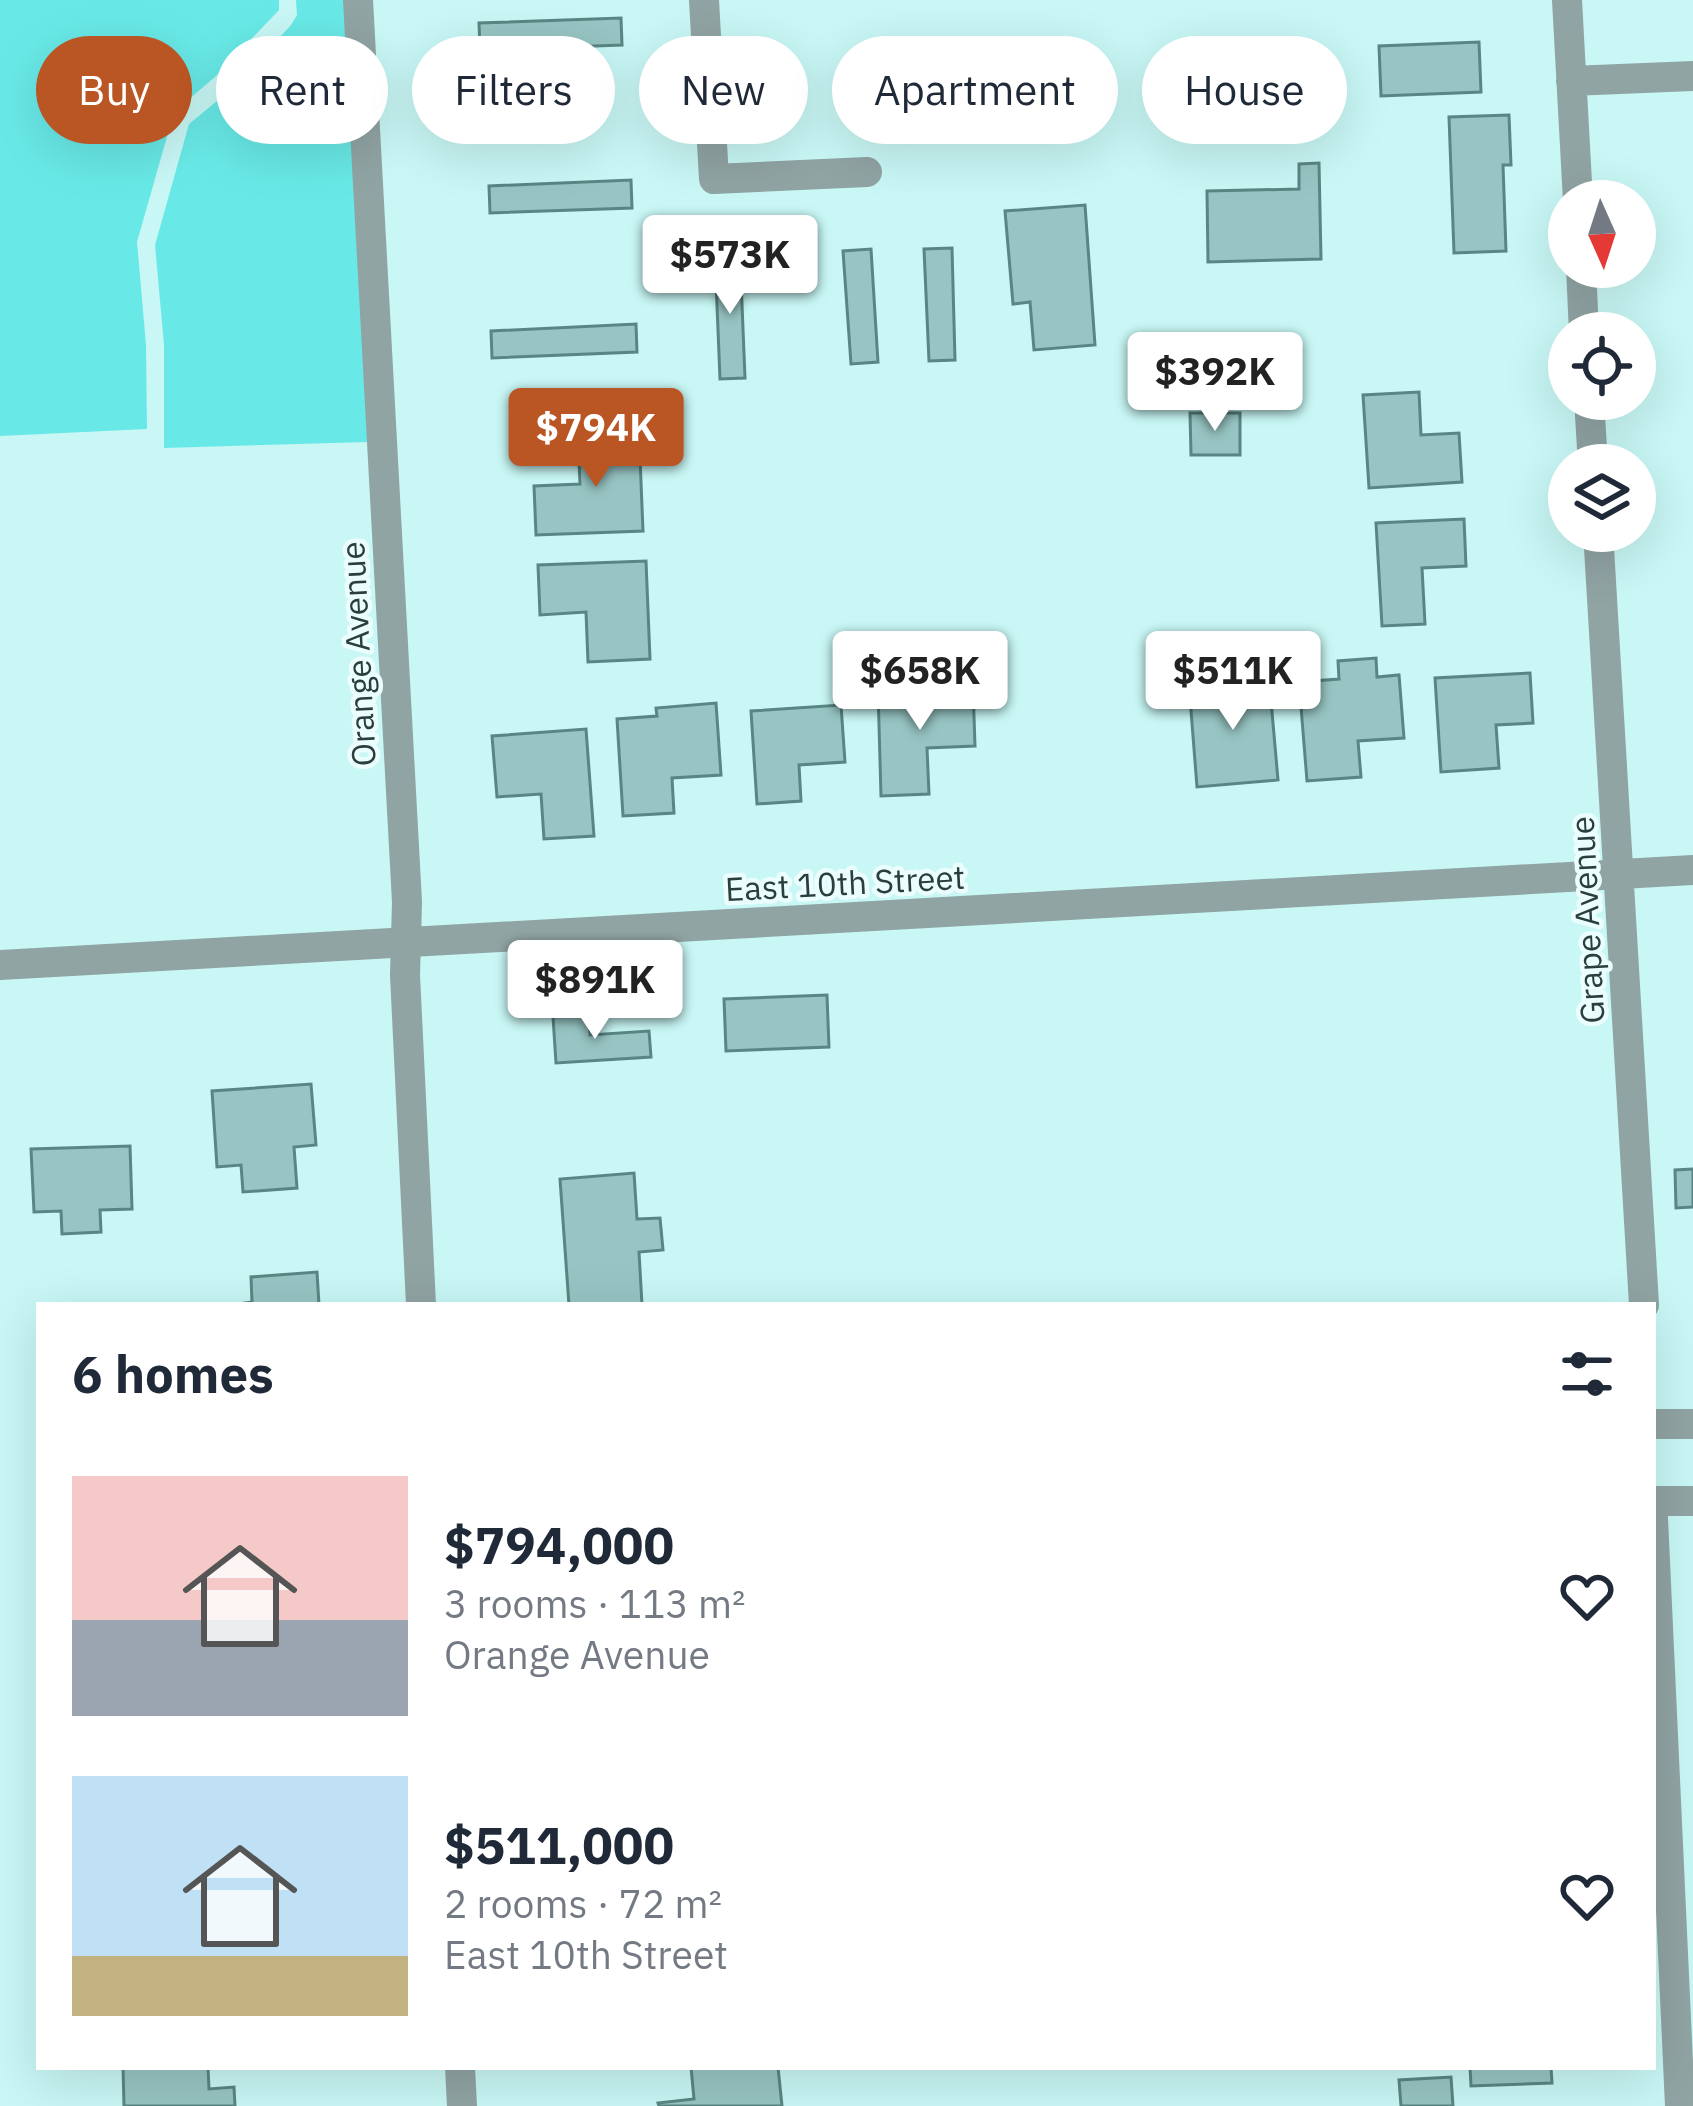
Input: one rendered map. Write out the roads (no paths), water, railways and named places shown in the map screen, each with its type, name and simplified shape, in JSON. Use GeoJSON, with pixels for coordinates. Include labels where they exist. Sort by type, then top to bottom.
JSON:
{"type":"FeatureCollection","features":[{"type":"Feature","properties":{"kind":"street","name":"Orange Avenue"},"geometry":{"type":"LineString","coordinates":[[358,0],[407,902],[404,943],[421,1302]]}},
{"type":"Feature","properties":{"kind":"street"},"geometry":{"type":"LineString","coordinates":[[704,0],[715,179],[867,172]]}},
{"type":"Feature","properties":{"kind":"street"},"geometry":{"type":"LineString","coordinates":[[1567,0],[1577,180]]}},
{"type":"Feature","properties":{"kind":"street"},"geometry":{"type":"LineString","coordinates":[[1571,81],[1693,76]]}},
{"type":"Feature","properties":{"kind":"street","name":"Grape Avenue"},"geometry":{"type":"LineString","coordinates":[[1599,552],[1621,874],[1634,1302]]}},
{"type":"Feature","properties":{"kind":"street","name":"East 10th Street"},"geometry":{"type":"LineString","coordinates":[[0,965],[1693,870]]}},
{"type":"Feature","properties":{"kind":"street"},"geometry":{"type":"LineString","coordinates":[[1656,1424],[1693,1424]]}},
{"type":"Feature","properties":{"kind":"street"},"geometry":{"type":"LineString","coordinates":[[1656,1501],[1693,1501]]}},
{"type":"Feature","properties":{"kind":"street"},"geometry":{"type":"LineString","coordinates":[[1656,1583],[1680,2106]]}},
{"type":"Feature","properties":{"kind":"street"},"geometry":{"type":"LineString","coordinates":[[460,2070],[462,2106]]}}]}
